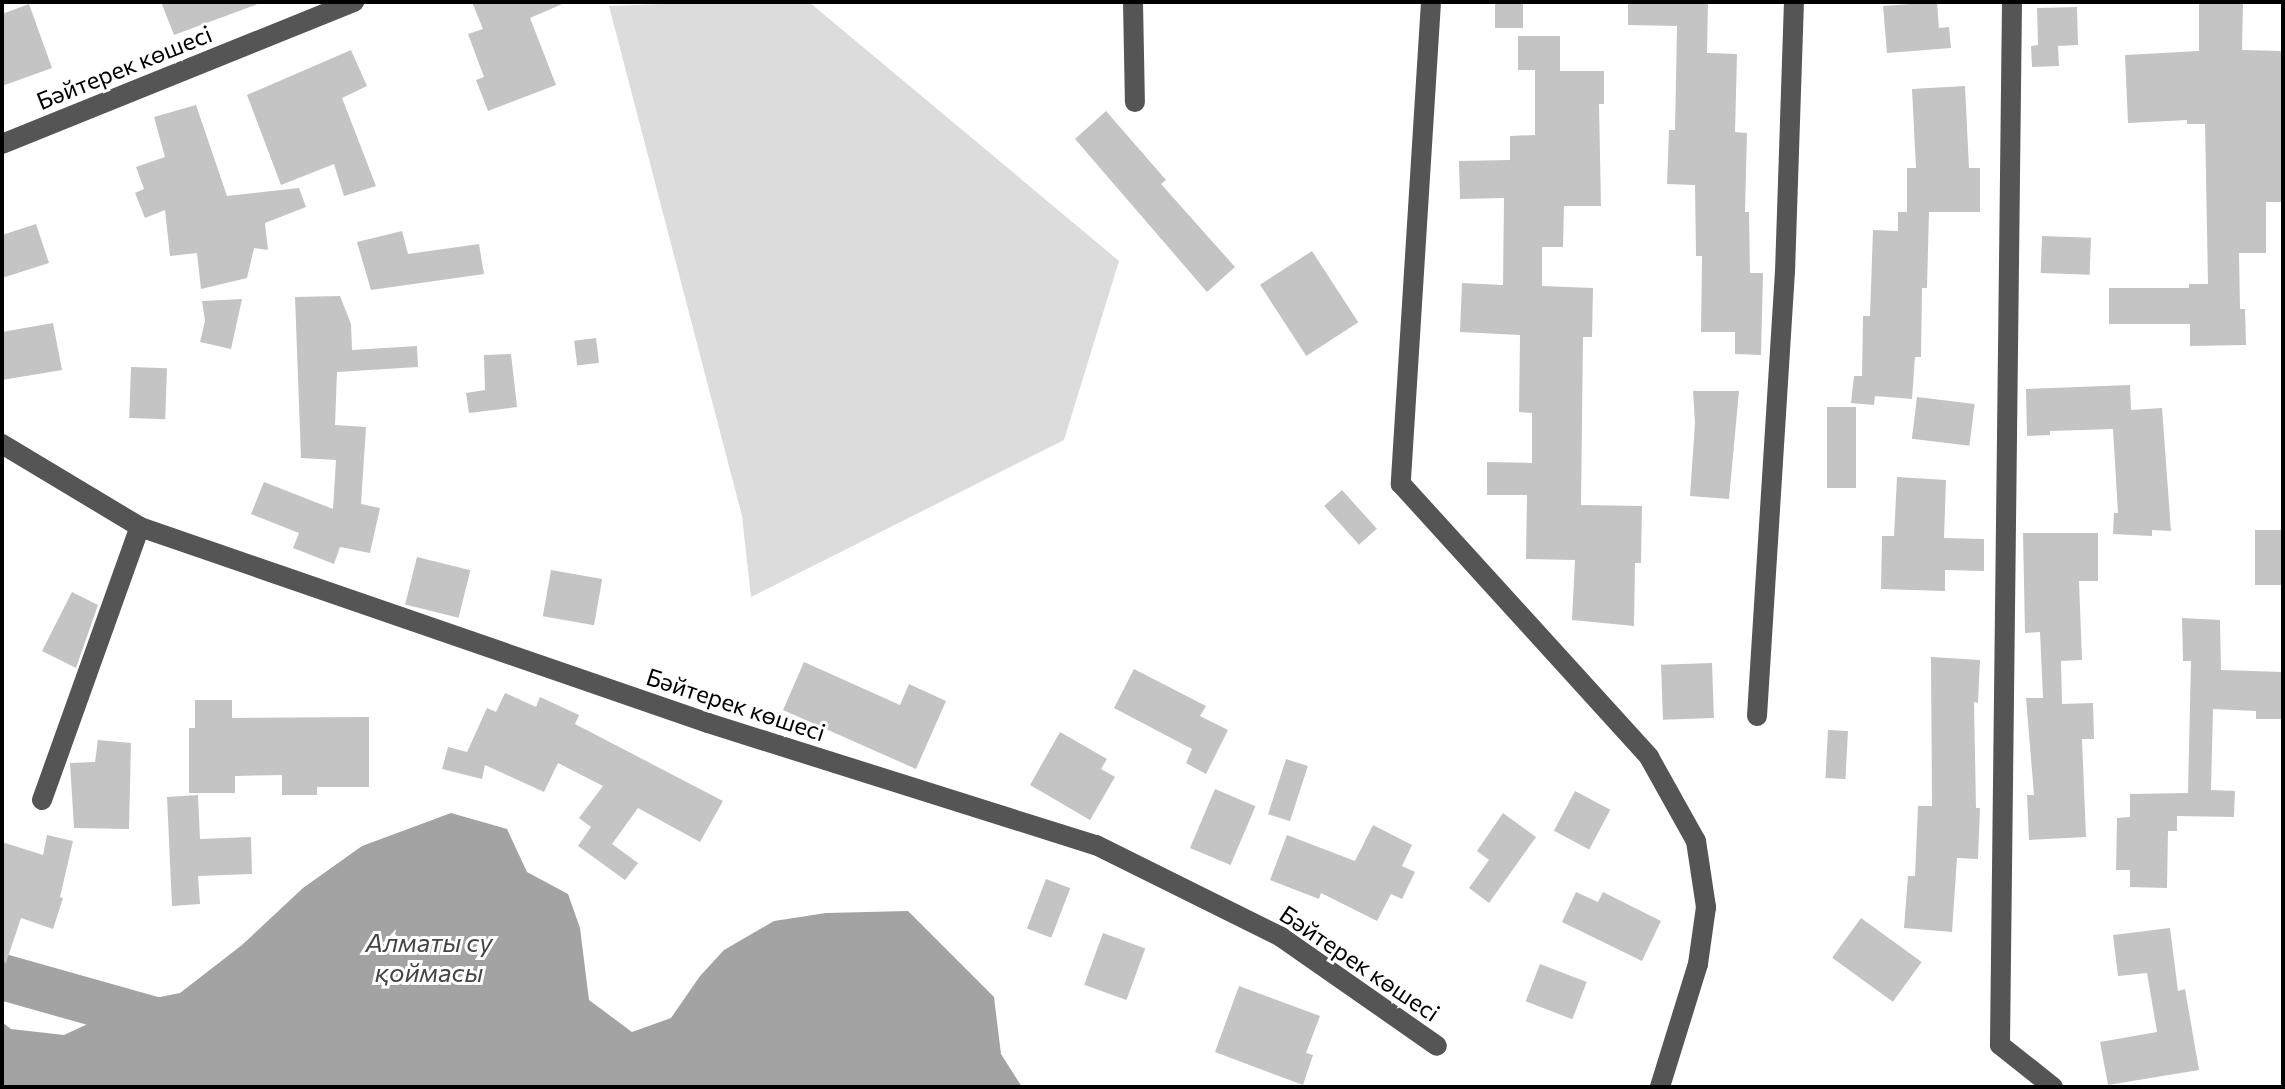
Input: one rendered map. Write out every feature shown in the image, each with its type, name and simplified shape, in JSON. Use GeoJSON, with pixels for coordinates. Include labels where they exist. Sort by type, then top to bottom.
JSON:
{"type":"FeatureCollection","features":[{"type":"Feature","properties":{"kind":"street","name":"Бәйтерек көшесі"},"geometry":{"type":"LineString","coordinates":[[2,144],[354,2]]}},
{"type":"Feature","properties":{"kind":"street"},"geometry":{"type":"LineString","coordinates":[[1133,2],[1135,102]]}},
{"type":"Feature","properties":{"kind":"street"},"geometry":{"type":"LineString","coordinates":[[1431,2],[1401,484],[1649,757],[1696,841],[1706,907],[1698,964],[1660,1087]]}},
{"type":"Feature","properties":{"kind":"street"},"geometry":{"type":"LineString","coordinates":[[1757,716],[1785,272],[1794,2]]}},
{"type":"Feature","properties":{"kind":"street"},"geometry":{"type":"LineString","coordinates":[[2012,2],[2000,1045],[2053,1087]]}},
{"type":"Feature","properties":{"kind":"street","name":"Бәйтерек көшесі"},"geometry":{"type":"LineString","coordinates":[[2,444],[140,527],[708,723],[1096,845],[1281,937],[1437,1046]]}},
{"type":"Feature","properties":{"kind":"street"},"geometry":{"type":"LineString","coordinates":[[42,800],[140,527]]}},
{"type":"Feature","properties":{"kind":"shaded area"},"geometry":{"type":"Polygon","coordinates":[[[809,2],[1119,261],[1064,440],[751,597],[742,516],[609,6],[809,2]]]}},
{"type":"Feature","properties":{"kind":"water","name":"Алматы су қоймасы"},"geometry":{"type":"Polygon","coordinates":[[[451,813],[507,829],[527,872],[568,894],[580,928],[589,1000],[632,1032],[671,1018],[700,976],[724,950],[774,921],[826,913],[908,911],[994,997],[1001,1054],[1022,1087],[2,1087],[2,1022],[11,1029],[64,1035],[135,1002],[180,993],[242,945],[303,888],[362,846],[451,813]]]}},
{"type":"Feature","properties":{"kind":"building"},"geometry":{"type":"Polygon","coordinates":[[[161,2],[257,2],[258,4],[174,35],[161,2]]]}},
{"type":"Feature","properties":{"kind":"building"},"geometry":{"type":"Polygon","coordinates":[[[472,2],[567,2],[530,18],[556,85],[488,111],[476,80],[484,77],[468,34],[483,29],[472,2]]]}},
{"type":"Feature","properties":{"kind":"building"},"geometry":{"type":"Polygon","coordinates":[[[1495,2],[1523,2],[1523,28],[1495,28],[1495,2]]]}},
{"type":"Feature","properties":{"kind":"building"},"geometry":{"type":"Polygon","coordinates":[[[1628,2],[1708,2],[1707,53],[1737,54],[1735,132],[1747,133],[1745,212],[1749,212],[1750,273],[1763,273],[1761,355],[1735,354],[1735,332],[1701,332],[1702,256],[1696,256],[1695,185],[1667,184],[1669,130],[1675,130],[1677,26],[1628,25],[1628,2]]]}},
{"type":"Feature","properties":{"kind":"building"},"geometry":{"type":"Polygon","coordinates":[[[1937,2],[1939,28],[1949,27],[1951,48],[1887,53],[1883,6],[1937,2]]]}},
{"type":"Feature","properties":{"kind":"building"},"geometry":{"type":"Polygon","coordinates":[[[2199,2],[2243,2],[2242,50],[2283,51],[2283,202],[2266,202],[2266,253],[2239,253],[2240,309],[2245,309],[2246,345],[2190,346],[2190,324],[2109,324],[2109,288],[2189,288],[2189,284],[2208,284],[2205,124],[2187,124],[2187,120],[2128,123],[2125,55],[2199,51],[2199,2]]]}},
{"type":"Feature","properties":{"kind":"building"},"geometry":{"type":"Polygon","coordinates":[[[29,4],[52,68],[2,86],[2,14],[29,4]]]}},
{"type":"Feature","properties":{"kind":"building"},"geometry":{"type":"Polygon","coordinates":[[[2077,7],[2078,45],[2058,46],[2059,66],[2032,67],[2031,46],[2038,45],[2037,8],[2077,7]]]}},
{"type":"Feature","properties":{"kind":"building"},"geometry":{"type":"Polygon","coordinates":[[[1518,36],[1560,36],[1560,71],[1604,71],[1604,104],[1599,104],[1601,206],[1564,206],[1563,247],[1542,247],[1542,286],[1593,288],[1592,337],[1583,337],[1581,505],[1642,506],[1641,563],[1635,563],[1634,626],[1572,620],[1575,560],[1526,559],[1527,495],[1487,495],[1487,462],[1532,463],[1532,413],[1519,412],[1520,335],[1460,332],[1462,283],[1503,285],[1504,198],[1460,199],[1459,161],[1510,160],[1510,136],[1535,135],[1535,70],[1518,70],[1518,36]]]}},
{"type":"Feature","properties":{"kind":"building"},"geometry":{"type":"Polygon","coordinates":[[[351,50],[367,86],[342,98],[376,186],[344,196],[334,164],[281,185],[247,95],[351,50]]]}},
{"type":"Feature","properties":{"kind":"building"},"geometry":{"type":"Polygon","coordinates":[[[1965,86],[1969,168],[1980,168],[1980,212],[1929,212],[1927,288],[1922,288],[1921,357],[1915,357],[1912,399],[1875,396],[1874,405],[1851,403],[1854,376],[1862,376],[1863,316],[1870,316],[1873,230],[1898,231],[1898,212],[1907,212],[1907,168],[1916,168],[1912,89],[1965,86]]]}},
{"type":"Feature","properties":{"kind":"building"},"geometry":{"type":"Polygon","coordinates":[[[196,105],[227,196],[299,188],[306,207],[265,223],[268,250],[254,248],[247,278],[201,289],[197,253],[170,256],[165,210],[145,218],[135,193],[144,189],[136,167],[165,157],[154,117],[196,105]]]}},
{"type":"Feature","properties":{"kind":"building"},"geometry":{"type":"Polygon","coordinates":[[[1106,111],[1166,180],[1161,184],[1235,267],[1207,292],[1075,139],[1106,111]]]}},
{"type":"Feature","properties":{"kind":"building"},"geometry":{"type":"Polygon","coordinates":[[[36,224],[49,263],[2,278],[2,235],[36,224]]]}},
{"type":"Feature","properties":{"kind":"building"},"geometry":{"type":"Polygon","coordinates":[[[402,231],[408,254],[479,244],[484,274],[371,290],[357,242],[402,231]]]}},
{"type":"Feature","properties":{"kind":"building"},"geometry":{"type":"Polygon","coordinates":[[[2042,236],[2091,238],[2090,275],[2041,273],[2042,236]]]}},
{"type":"Feature","properties":{"kind":"building"},"geometry":{"type":"Polygon","coordinates":[[[1312,251],[1358,322],[1306,356],[1260,285],[1312,251]]]}},
{"type":"Feature","properties":{"kind":"building"},"geometry":{"type":"Polygon","coordinates":[[[340,296],[351,324],[352,350],[417,346],[418,367],[337,372],[335,425],[366,427],[361,504],[380,508],[370,553],[340,547],[334,564],[293,548],[299,533],[251,514],[264,482],[333,509],[336,460],[301,458],[295,297],[340,296]]]}},
{"type":"Feature","properties":{"kind":"building"},"geometry":{"type":"Polygon","coordinates":[[[242,299],[231,349],[200,342],[205,321],[202,301],[242,299]]]}},
{"type":"Feature","properties":{"kind":"building"},"geometry":{"type":"Polygon","coordinates":[[[53,323],[62,370],[2,380],[2,332],[53,323]]]}},
{"type":"Feature","properties":{"kind":"building"},"geometry":{"type":"Polygon","coordinates":[[[596,338],[599,363],[577,365],[574,341],[596,338]]]}},
{"type":"Feature","properties":{"kind":"building"},"geometry":{"type":"Polygon","coordinates":[[[511,354],[517,407],[469,413],[466,393],[485,390],[484,355],[511,354]]]}},
{"type":"Feature","properties":{"kind":"building"},"geometry":{"type":"Polygon","coordinates":[[[131,367],[167,368],[165,419],[129,418],[131,367]]]}},
{"type":"Feature","properties":{"kind":"building"},"geometry":{"type":"Polygon","coordinates":[[[2130,385],[2131,410],[2162,408],[2171,531],[2152,530],[2152,536],[2113,534],[2114,513],[2118,513],[2113,429],[2050,431],[2050,435],[2027,436],[2026,389],[2130,385]]]}},
{"type":"Feature","properties":{"kind":"building"},"geometry":{"type":"Polygon","coordinates":[[[1693,391],[1739,391],[1729,499],[1690,496],[1695,423],[1693,391]]]}},
{"type":"Feature","properties":{"kind":"building"},"geometry":{"type":"Polygon","coordinates":[[[1917,397],[1975,404],[1969,446],[1912,439],[1917,397]]]}},
{"type":"Feature","properties":{"kind":"building"},"geometry":{"type":"Polygon","coordinates":[[[1827,407],[1856,407],[1856,488],[1827,488],[1827,407]]]}},
{"type":"Feature","properties":{"kind":"building"},"geometry":{"type":"Polygon","coordinates":[[[1897,477],[1946,480],[1944,538],[1984,539],[1984,571],[1945,570],[1945,591],[1881,589],[1882,536],[1894,536],[1897,477]]]}},
{"type":"Feature","properties":{"kind":"building"},"geometry":{"type":"Polygon","coordinates":[[[1342,490],[1377,529],[1359,545],[1324,506],[1342,490]]]}},
{"type":"Feature","properties":{"kind":"building"},"geometry":{"type":"Polygon","coordinates":[[[2255,530],[2283,530],[2283,585],[2255,585],[2255,530]]]}},
{"type":"Feature","properties":{"kind":"building"},"geometry":{"type":"Polygon","coordinates":[[[2023,533],[2098,533],[2098,581],[2079,581],[2082,660],[2061,661],[2062,704],[2093,703],[2094,739],[2082,739],[2086,837],[2029,840],[2027,795],[2034,795],[2026,698],[2043,698],[2040,632],[2025,633],[2023,533]]]}},
{"type":"Feature","properties":{"kind":"building"},"geometry":{"type":"Polygon","coordinates":[[[417,557],[470,570],[459,618],[405,605],[417,557]]]}},
{"type":"Feature","properties":{"kind":"building"},"geometry":{"type":"Polygon","coordinates":[[[551,570],[602,579],[594,625],[543,616],[551,570]]]}},
{"type":"Feature","properties":{"kind":"building"},"geometry":{"type":"Polygon","coordinates":[[[72,592],[98,605],[76,668],[42,651],[72,592]]]}},
{"type":"Feature","properties":{"kind":"building"},"geometry":{"type":"Polygon","coordinates":[[[2182,618],[2220,620],[2221,670],[2283,672],[2283,719],[2256,719],[2256,711],[2213,709],[2211,790],[2235,791],[2234,817],[2177,816],[2177,831],[2168,831],[2167,888],[2130,887],[2130,870],[2116,870],[2117,818],[2130,817],[2130,794],[2188,793],[2191,661],[2183,661],[2182,618]]]}},
{"type":"Feature","properties":{"kind":"building"},"geometry":{"type":"Polygon","coordinates":[[[1931,657],[1980,660],[1978,703],[1974,702],[1976,808],[1980,808],[1978,859],[1957,858],[1952,932],[1904,928],[1908,876],[1915,876],[1918,806],[1932,806],[1931,657]]]}},
{"type":"Feature","properties":{"kind":"building"},"geometry":{"type":"Polygon","coordinates":[[[804,662],[900,705],[909,684],[946,701],[916,769],[783,710],[804,662]]]}},
{"type":"Feature","properties":{"kind":"building"},"geometry":{"type":"Polygon","coordinates":[[[1712,663],[1714,718],[1663,720],[1661,665],[1712,663]]]}},
{"type":"Feature","properties":{"kind":"building"},"geometry":{"type":"Polygon","coordinates":[[[1134,669],[1206,706],[1200,716],[1228,730],[1206,774],[1186,763],[1192,749],[1114,708],[1134,669]]]}},
{"type":"Feature","properties":{"kind":"building"},"geometry":{"type":"Polygon","coordinates":[[[505,693],[536,707],[540,697],[579,715],[575,724],[723,801],[700,842],[638,808],[612,844],[638,863],[625,880],[578,846],[591,827],[579,818],[603,786],[558,763],[544,792],[485,765],[482,779],[442,769],[448,747],[467,752],[487,708],[496,712],[505,693]]]}},
{"type":"Feature","properties":{"kind":"building"},"geometry":{"type":"Polygon","coordinates":[[[195,700],[232,700],[232,718],[369,717],[369,787],[317,787],[317,795],[282,795],[282,775],[235,776],[235,793],[189,793],[189,728],[195,728],[195,700]]]}},
{"type":"Feature","properties":{"kind":"building"},"geometry":{"type":"Polygon","coordinates":[[[1828,730],[1848,731],[1845,779],[1825,778],[1828,730]]]}},
{"type":"Feature","properties":{"kind":"building"},"geometry":{"type":"Polygon","coordinates":[[[1060,732],[1107,759],[1101,769],[1115,777],[1090,820],[1030,785],[1060,732]]]}},
{"type":"Feature","properties":{"kind":"building"},"geometry":{"type":"Polygon","coordinates":[[[98,740],[131,743],[129,829],[74,828],[70,763],[95,762],[98,740]]]}},
{"type":"Feature","properties":{"kind":"building"},"geometry":{"type":"Polygon","coordinates":[[[1286,759],[1308,766],[1290,821],[1268,814],[1286,759]]]}},
{"type":"Feature","properties":{"kind":"building"},"geometry":{"type":"Polygon","coordinates":[[[1215,789],[1256,806],[1230,865],[1190,848],[1215,789]]]}},
{"type":"Feature","properties":{"kind":"building"},"geometry":{"type":"Polygon","coordinates":[[[1575,791],[1610,810],[1589,850],[1554,831],[1575,791]]]}},
{"type":"Feature","properties":{"kind":"building"},"geometry":{"type":"Polygon","coordinates":[[[198,795],[200,839],[251,837],[252,874],[198,876],[200,904],[172,906],[167,797],[198,795]]]}},
{"type":"Feature","properties":{"kind":"building"},"geometry":{"type":"Polygon","coordinates":[[[1503,813],[1536,837],[1489,903],[1469,888],[1489,860],[1477,851],[1503,813]]]}},
{"type":"Feature","properties":{"kind":"building"},"geometry":{"type":"Polygon","coordinates":[[[1373,825],[1412,845],[1402,866],[1415,872],[1402,899],[1391,894],[1377,921],[1321,893],[1319,899],[1270,880],[1287,835],[1355,861],[1373,825]]]}},
{"type":"Feature","properties":{"kind":"building"},"geometry":{"type":"Polygon","coordinates":[[[47,835],[73,841],[60,897],[63,898],[53,929],[21,918],[6,963],[2,962],[2,842],[43,855],[47,835]]]}},
{"type":"Feature","properties":{"kind":"building"},"geometry":{"type":"Polygon","coordinates":[[[1046,879],[1070,888],[1051,938],[1027,928],[1046,879]]]}},
{"type":"Feature","properties":{"kind":"building"},"geometry":{"type":"Polygon","coordinates":[[[1576,892],[1598,902],[1603,892],[1661,921],[1642,961],[1562,922],[1576,892]]]}},
{"type":"Feature","properties":{"kind":"building"},"geometry":{"type":"Polygon","coordinates":[[[1861,918],[1922,962],[1893,1002],[1832,958],[1861,918]]]}},
{"type":"Feature","properties":{"kind":"building"},"geometry":{"type":"Polygon","coordinates":[[[2170,928],[2178,991],[2185,989],[2199,1070],[2108,1085],[2100,1042],[2157,1032],[2147,973],[2118,976],[2113,935],[2170,928]]]}},
{"type":"Feature","properties":{"kind":"building"},"geometry":{"type":"Polygon","coordinates":[[[1103,933],[1145,948],[1126,1000],[1084,985],[1103,933]]]}},
{"type":"Feature","properties":{"kind":"building"},"geometry":{"type":"Polygon","coordinates":[[[1540,964],[1587,982],[1572,1019],[1526,1001],[1540,964]]]}},
{"type":"Feature","properties":{"kind":"building"},"geometry":{"type":"Polygon","coordinates":[[[1239,986],[1320,1016],[1306,1053],[1313,1055],[1303,1085],[1215,1052],[1239,986]]]}},
{"type":"Feature","properties":{"kind":"waterway"},"geometry":{"type":"LineString","coordinates":[[2,977],[180,1027]]}}]}
